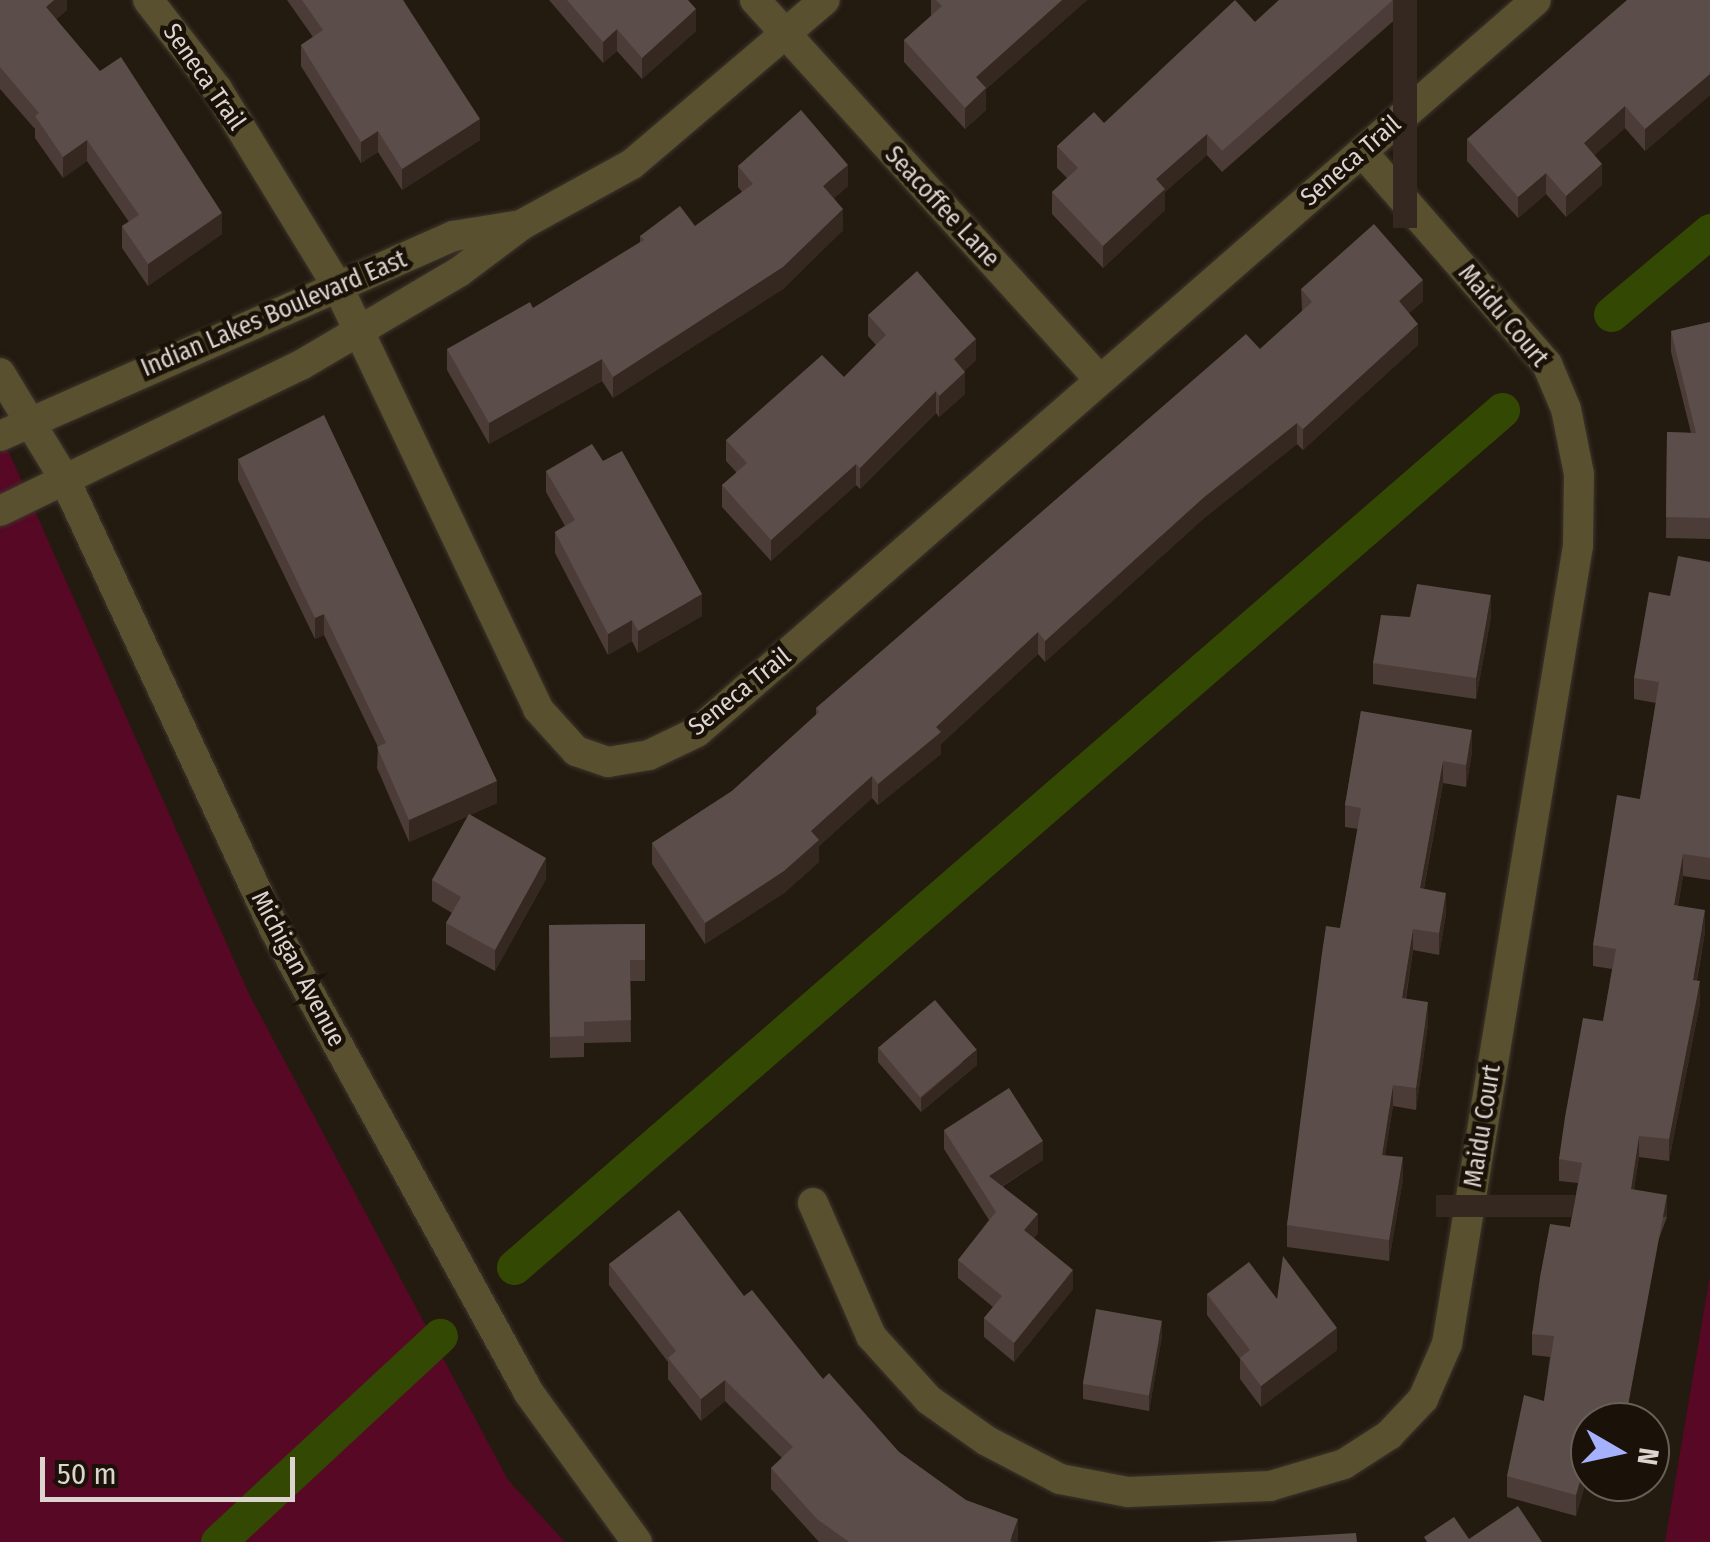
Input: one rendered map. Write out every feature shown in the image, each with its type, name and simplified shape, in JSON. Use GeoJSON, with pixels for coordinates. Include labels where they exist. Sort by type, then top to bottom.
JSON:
{"type":"FeatureCollection","features":[{"type":"Feature","properties":{"kind":"street","name":"Seneca Trail"},"geometry":{"type":"LineString","coordinates":[[148,0],[217,89],[338,287],[538,709],[576,751],[608,762],[649,755],[698,732],[1536,0]]}},
{"type":"Feature","properties":{"kind":"street","name":"Seacoffee Lane"},"geometry":{"type":"LineString","coordinates":[[755,0],[1100,380]]}},
{"type":"Feature","properties":{"kind":"street","name":"Indian Lakes Boulevard East"},"geometry":{"type":"LineString","coordinates":[[0,510],[360,330],[523,224],[632,164],[825,0]]}},
{"type":"Feature","properties":{"kind":"street","name":"Maidu Court"},"geometry":{"type":"LineString","coordinates":[[813,1203],[871,1336],[928,1400],[986,1441],[1060,1478],[1128,1492],[1270,1486],[1344,1464],[1389,1435],[1423,1399],[1450,1324],[1578,546],[1579,474],[1566,408],[1547,364],[1362,152]]}},
{"type":"Feature","properties":{"kind":"street","name":"Indian Lakes Boulevard East"},"geometry":{"type":"LineString","coordinates":[[0,436],[454,236],[523,224]]}},
{"type":"Feature","properties":{"kind":"street","name":"Michigan Avenue"},"geometry":{"type":"LineString","coordinates":[[0,373],[65,480],[276,932],[529,1394],[637,1542]]}},
{"type":"Feature","properties":{"kind":"shaded area"},"geometry":{"type":"Polygon","coordinates":[[[0,432],[249,994],[508,1480],[565,1542],[0,1542],[0,432]]]}},
{"type":"Feature","properties":{"kind":"shaded area"},"geometry":{"type":"Polygon","coordinates":[[[1710,1275],[1710,1542],[1665,1542],[1710,1275]]]}},
{"type":"Feature","properties":{"kind":"building"},"geometry":{"type":"Polygon","coordinates":[[[0,0],[54,0],[46,7],[100,71],[121,57],[222,213],[148,264],[122,226],[139,215],[87,140],[63,157],[35,116],[39,113],[0,67],[0,0]]]}},
{"type":"Feature","properties":{"kind":"building"},"geometry":{"type":"Polygon","coordinates":[[[302,0],[403,0],[480,119],[402,169],[378,131],[361,142],[301,45],[323,30],[302,0]]]}},
{"type":"Feature","properties":{"kind":"building"},"geometry":{"type":"Polygon","coordinates":[[[567,0],[688,0],[696,9],[642,58],[617,29],[603,42],[567,0]]]}},
{"type":"Feature","properties":{"kind":"building"},"geometry":{"type":"Polygon","coordinates":[[[936,0],[1062,0],[976,77],[986,88],[965,108],[904,40],[942,6],[936,0]]]}},
{"type":"Feature","properties":{"kind":"building"},"geometry":{"type":"Polygon","coordinates":[[[1235,0],[1255,22],[1279,0],[1393,0],[1222,151],[1207,134],[1156,179],[1165,189],[1103,246],[1052,192],[1078,168],[1057,146],[1094,112],[1104,123],[1235,0]]]}},
{"type":"Feature","properties":{"kind":"building"},"geometry":{"type":"Polygon","coordinates":[[[1627,0],[1710,0],[1710,74],[1645,129],[1625,106],[1584,143],[1602,164],[1566,196],[1546,173],[1518,197],[1467,139],[1627,0]]]}},
{"type":"Feature","properties":{"kind":"building"},"geometry":{"type":"Polygon","coordinates":[[[801,110],[848,165],[823,186],[843,209],[783,267],[613,377],[602,359],[489,423],[447,349],[530,302],[533,308],[644,240],[640,236],[680,206],[695,226],[753,184],[738,166],[801,110]]]}},
{"type":"Feature","properties":{"kind":"building"},"geometry":{"type":"Polygon","coordinates":[[[1374,224],[1423,280],[1399,301],[1418,324],[1303,429],[1297,423],[1203,498],[1045,641],[1038,632],[936,727],[941,732],[878,784],[872,776],[811,831],[819,840],[784,871],[705,923],[652,843],[732,791],[819,712],[816,708],[1246,334],[1260,349],[1312,302],[1301,289],[1374,224]]]}},
{"type":"Feature","properties":{"kind":"building"},"geometry":{"type":"Polygon","coordinates":[[[917,271],[976,339],[954,359],[965,372],[939,396],[936,391],[860,468],[856,464],[771,540],[722,485],[747,463],[726,440],[822,355],[844,377],[886,335],[868,315],[917,271]]]}},
{"type":"Feature","properties":{"kind":"building"},"geometry":{"type":"Polygon","coordinates":[[[1710,322],[1710,518],[1666,517],[1667,432],[1696,433],[1671,331],[1710,322]]]}},
{"type":"Feature","properties":{"kind":"building"},"geometry":{"type":"Polygon","coordinates":[[[324,415],[497,781],[409,820],[377,747],[386,743],[324,614],[315,618],[238,459],[324,415]]]}},
{"type":"Feature","properties":{"kind":"building"},"geometry":{"type":"Polygon","coordinates":[[[592,444],[603,461],[622,451],[702,594],[638,631],[632,620],[608,634],[555,532],[575,520],[546,471],[592,444]]]}},
{"type":"Feature","properties":{"kind":"building"},"geometry":{"type":"Polygon","coordinates":[[[1678,556],[1710,562],[1710,858],[1683,854],[1674,905],[1705,910],[1693,980],[1700,981],[1669,1139],[1639,1136],[1631,1189],[1667,1195],[1629,1402],[1570,1402],[1570,1493],[1507,1476],[1524,1395],[1544,1401],[1554,1336],[1532,1334],[1540,1277],[1550,1224],[1570,1227],[1582,1163],[1559,1159],[1565,1117],[1583,1018],[1603,1021],[1616,949],[1593,945],[1617,795],[1640,799],[1659,682],[1634,678],[1649,592],[1670,596],[1678,556]]]}},
{"type":"Feature","properties":{"kind":"building"},"geometry":{"type":"Polygon","coordinates":[[[1417,584],[1491,595],[1476,678],[1373,663],[1381,615],[1410,617],[1417,584]]]}},
{"type":"Feature","properties":{"kind":"building"},"geometry":{"type":"Polygon","coordinates":[[[1361,711],[1472,730],[1466,765],[1443,761],[1420,888],[1446,893],[1439,933],[1413,929],[1402,998],[1428,1002],[1416,1088],[1393,1085],[1382,1155],[1403,1157],[1389,1240],[1287,1225],[1326,926],[1340,928],[1361,808],[1345,805],[1361,711]]]}},
{"type":"Feature","properties":{"kind":"building"},"geometry":{"type":"Polygon","coordinates":[[[469,814],[546,858],[495,950],[446,923],[461,897],[432,880],[469,814]]]}},
{"type":"Feature","properties":{"kind":"building"},"geometry":{"type":"Polygon","coordinates":[[[645,924],[645,960],[630,960],[631,1020],[584,1022],[584,1036],[550,1037],[549,925],[645,924]]]}},
{"type":"Feature","properties":{"kind":"building"},"geometry":{"type":"Polygon","coordinates":[[[935,1000],[977,1050],[920,1097],[878,1048],[935,1000]]]}},
{"type":"Feature","properties":{"kind":"building"},"geometry":{"type":"Polygon","coordinates":[[[1009,1088],[1043,1141],[989,1176],[1038,1214],[1024,1230],[1073,1270],[1014,1343],[984,1318],[1002,1296],[958,1260],[996,1212],[944,1130],[1009,1088]]]}},
{"type":"Feature","properties":{"kind":"building"},"geometry":{"type":"Polygon","coordinates":[[[679,1210],[744,1296],[752,1290],[823,1379],[829,1373],[899,1452],[966,1500],[1018,1519],[1010,1541],[1013,1542],[849,1542],[817,1519],[771,1468],[793,1447],[725,1380],[701,1399],[668,1358],[676,1351],[609,1264],[679,1210]]]}},
{"type":"Feature","properties":{"kind":"building"},"geometry":{"type":"Polygon","coordinates":[[[1283,1256],[1337,1328],[1261,1386],[1240,1358],[1250,1350],[1207,1294],[1249,1262],[1277,1299],[1283,1256]]]}},
{"type":"Feature","properties":{"kind":"building"},"geometry":{"type":"Polygon","coordinates":[[[1096,1309],[1162,1321],[1149,1395],[1083,1384],[1096,1309]]]}},
{"type":"Feature","properties":{"kind":"building"},"geometry":{"type":"Polygon","coordinates":[[[1518,1506],[1542,1542],[1427,1542],[1424,1537],[1454,1517],[1469,1539],[1518,1506]]]}},
{"type":"Feature","properties":{"kind":"building"},"geometry":{"type":"Polygon","coordinates":[[[1356,1533],[1357,1542],[1206,1542],[1356,1533]]]}},
{"type":"Feature","properties":{"kind":"waterway"},"geometry":{"type":"LineString","coordinates":[[1611,314],[1710,231]]}},
{"type":"Feature","properties":{"kind":"waterway"},"geometry":{"type":"LineString","coordinates":[[514,1267],[1502,410]]}},
{"type":"Feature","properties":{"kind":"waterway"},"geometry":{"type":"LineString","coordinates":[[977,867],[983,876]]}},
{"type":"Feature","properties":{"kind":"waterway"},"geometry":{"type":"LineString","coordinates":[[218,1542],[440,1336]]}}]}
